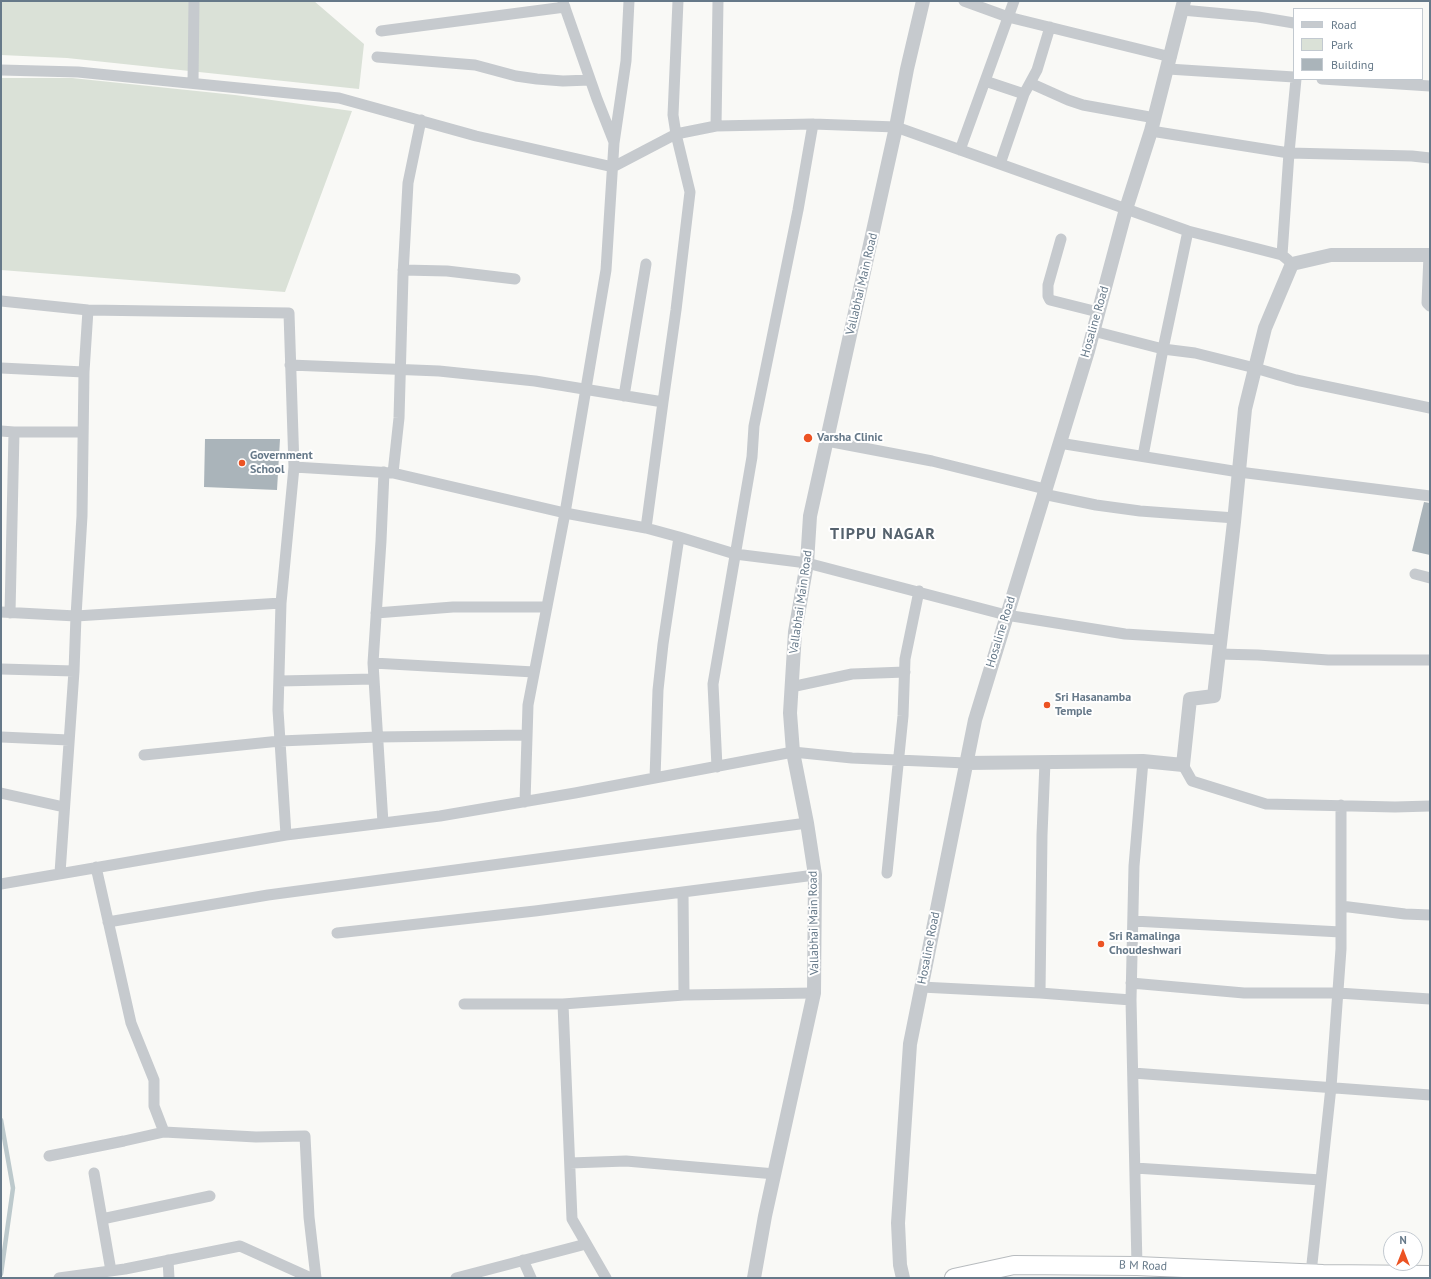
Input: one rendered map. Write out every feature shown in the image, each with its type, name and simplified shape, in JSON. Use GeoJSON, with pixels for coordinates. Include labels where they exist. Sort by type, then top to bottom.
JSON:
{"type":"FeatureCollection","features":[{"type":"Feature","properties":{"kind":"highway","name":"B M Road"},"geometry":{"type":"LineString","coordinates":[[954,1278],[1014,1265],[1137,1272],[1430,1275]]}},
{"type":"Feature","properties":{"kind":"street"},"geometry":{"type":"LineString","coordinates":[[193,83],[194,1]]}},
{"type":"Feature","properties":{"kind":"street"},"geometry":{"type":"LineString","coordinates":[[525,802],[528,705],[565,513],[606,270],[614,143],[626,61],[629,1]]}},
{"type":"Feature","properties":{"kind":"street"},"geometry":{"type":"LineString","coordinates":[[646,528],[676,310],[690,192],[673,115],[678,1]]}},
{"type":"Feature","properties":{"kind":"street"},"geometry":{"type":"LineString","coordinates":[[716,126],[718,1]]}},
{"type":"Feature","properties":{"kind":"street","name":"Vallabhai Main Road"},"geometry":{"type":"LineString","coordinates":[[754,1278],[814,993],[815,875],[807,823],[793,752],[790,713],[795,632],[807,563],[810,516],[923,1]]}},
{"type":"Feature","properties":{"kind":"street"},"geometry":{"type":"LineString","coordinates":[[964,1],[1008,17],[1050,27],[1169,63],[1293,78]]}},
{"type":"Feature","properties":{"kind":"street"},"geometry":{"type":"LineString","coordinates":[[960,150],[1014,1]]}},
{"type":"Feature","properties":{"kind":"street"},"geometry":{"type":"LineString","coordinates":[[381,31],[564,4],[590,80],[614,143]]}},
{"type":"Feature","properties":{"kind":"street"},"geometry":{"type":"LineString","coordinates":[[1183,5],[1293,23]]}},
{"type":"Feature","properties":{"kind":"street","name":"Hosaline Road"},"geometry":{"type":"LineString","coordinates":[[903,1278],[900,1265],[898,1223],[910,1044],[975,720],[1093,332],[1126,209],[1153,125],[1183,5]]}},
{"type":"Feature","properties":{"kind":"street"},"geometry":{"type":"LineString","coordinates":[[1000,164],[1024,94],[1037,70],[1050,27]]}},
{"type":"Feature","properties":{"kind":"street"},"geometry":{"type":"LineString","coordinates":[[377,57],[475,66],[516,76],[537,79],[563,81],[590,80]]}},
{"type":"Feature","properties":{"kind":"street"},"geometry":{"type":"LineString","coordinates":[[1,70],[78,72],[339,98],[476,136],[613,166],[676,134],[716,126],[813,124],[896,127],[1188,231],[1287,259],[1331,255],[1429,255],[1427,303],[1430,306]]}},
{"type":"Feature","properties":{"kind":"street"},"geometry":{"type":"LineString","coordinates":[[1295,80],[1289,153],[1287,259],[1265,328],[1246,409],[1214,696],[1190,699],[1183,765],[1192,781],[1266,804],[1395,807],[1430,806]]}},
{"type":"Feature","properties":{"kind":"street"},"geometry":{"type":"LineString","coordinates":[[1370,80],[1430,86]]}},
{"type":"Feature","properties":{"kind":"street"},"geometry":{"type":"LineString","coordinates":[[985,81],[1024,94]]}},
{"type":"Feature","properties":{"kind":"street"},"geometry":{"type":"LineString","coordinates":[[1030,83],[1068,100],[1153,125],[1289,153],[1412,156],[1430,158]]}},
{"type":"Feature","properties":{"kind":"street"},"geometry":{"type":"LineString","coordinates":[[383,823],[373,663],[381,541],[388,473],[399,418],[403,270],[408,182],[421,120]]}},
{"type":"Feature","properties":{"kind":"street"},"geometry":{"type":"LineString","coordinates":[[717,767],[713,684],[752,457],[754,426],[798,210],[813,124]]}},
{"type":"Feature","properties":{"kind":"street"},"geometry":{"type":"LineString","coordinates":[[1143,456],[1163,349],[1188,231]]}},
{"type":"Feature","properties":{"kind":"street"},"geometry":{"type":"LineString","coordinates":[[1060,240],[1048,286],[1048,296],[1050,300],[1098,312]]}},
{"type":"Feature","properties":{"kind":"street"},"geometry":{"type":"LineString","coordinates":[[624,396],[646,264]]}},
{"type":"Feature","properties":{"kind":"street"},"geometry":{"type":"LineString","coordinates":[[403,270],[447,271],[515,279]]}},
{"type":"Feature","properties":{"kind":"street"},"geometry":{"type":"LineString","coordinates":[[1,301],[88,310],[289,313],[294,467],[281,603],[278,710],[286,835]]}},
{"type":"Feature","properties":{"kind":"street"},"geometry":{"type":"LineString","coordinates":[[60,873],[74,671],[82,516],[84,372],[88,310]]}},
{"type":"Feature","properties":{"kind":"street"},"geometry":{"type":"LineString","coordinates":[[1093,332],[1163,349],[1195,353],[1296,380],[1430,408]]}},
{"type":"Feature","properties":{"kind":"street"},"geometry":{"type":"LineString","coordinates":[[290,365],[439,371],[535,381],[663,402]]}},
{"type":"Feature","properties":{"kind":"street"},"geometry":{"type":"LineString","coordinates":[[1,368],[84,372]]}},
{"type":"Feature","properties":{"kind":"street"},"geometry":{"type":"LineString","coordinates":[[1,431],[83,432]]}},
{"type":"Feature","properties":{"kind":"street"},"geometry":{"type":"LineString","coordinates":[[14,432],[6,532],[5,612],[76,616],[281,603]]}},
{"type":"Feature","properties":{"kind":"street"},"geometry":{"type":"LineString","coordinates":[[827,441],[932,461],[1096,505],[1140,511],[1235,518]]}},
{"type":"Feature","properties":{"kind":"street"},"geometry":{"type":"LineString","coordinates":[[1059,443],[1239,472],[1430,496]]}},
{"type":"Feature","properties":{"kind":"street"},"geometry":{"type":"LineString","coordinates":[[294,467],[388,473],[565,513],[646,528],[735,554],[807,563],[919,591],[1006,615],[1125,634],[1220,640]]}},
{"type":"Feature","properties":{"kind":"street"},"geometry":{"type":"LineString","coordinates":[[655,778],[658,690],[663,644],[679,537]]}},
{"type":"Feature","properties":{"kind":"street"},"geometry":{"type":"LineString","coordinates":[[1415,574],[1430,578]]}},
{"type":"Feature","properties":{"kind":"street"},"geometry":{"type":"LineString","coordinates":[[887,873],[903,716],[905,659],[919,591]]}},
{"type":"Feature","properties":{"kind":"street"},"geometry":{"type":"LineString","coordinates":[[376,613],[453,607],[547,607]]}},
{"type":"Feature","properties":{"kind":"street"},"geometry":{"type":"LineString","coordinates":[[1218,654],[1328,660],[1430,660]]}},
{"type":"Feature","properties":{"kind":"street"},"geometry":{"type":"LineString","coordinates":[[373,663],[534,672]]}},
{"type":"Feature","properties":{"kind":"street"},"geometry":{"type":"LineString","coordinates":[[1,669],[74,671]]}},
{"type":"Feature","properties":{"kind":"street"},"geometry":{"type":"LineString","coordinates":[[792,687],[852,674],[905,672]]}},
{"type":"Feature","properties":{"kind":"street"},"geometry":{"type":"LineString","coordinates":[[279,682],[374,679]]}},
{"type":"Feature","properties":{"kind":"street"},"geometry":{"type":"LineString","coordinates":[[144,755],[280,741],[527,735]]}},
{"type":"Feature","properties":{"kind":"street"},"geometry":{"type":"LineString","coordinates":[[1,737],[69,740]]}},
{"type":"Feature","properties":{"kind":"street"},"geometry":{"type":"LineString","coordinates":[[1,884],[286,835],[440,816],[525,802],[793,752],[852,758],[966,763],[1143,761],[1183,765]]}},
{"type":"Feature","properties":{"kind":"street"},"geometry":{"type":"LineString","coordinates":[[1137,1272],[1131,984],[1134,866],[1143,761]]}},
{"type":"Feature","properties":{"kind":"street"},"geometry":{"type":"LineString","coordinates":[[1040,993],[1042,835],[1045,762]]}},
{"type":"Feature","properties":{"kind":"street"},"geometry":{"type":"LineString","coordinates":[[1,793],[64,807]]}},
{"type":"Feature","properties":{"kind":"street"},"geometry":{"type":"LineString","coordinates":[[1311,1273],[1331,1087],[1341,949],[1341,805]]}},
{"type":"Feature","properties":{"kind":"street"},"geometry":{"type":"LineString","coordinates":[[108,922],[268,895],[807,823]]}},
{"type":"Feature","properties":{"kind":"street"},"geometry":{"type":"LineString","coordinates":[[96,867],[131,1023],[154,1080],[154,1106],[164,1132]]}},
{"type":"Feature","properties":{"kind":"street"},"geometry":{"type":"LineString","coordinates":[[337,933],[535,911],[815,875]]}},
{"type":"Feature","properties":{"kind":"street"},"geometry":{"type":"LineString","coordinates":[[683,892],[684,995]]}},
{"type":"Feature","properties":{"kind":"street"},"geometry":{"type":"LineString","coordinates":[[1341,906],[1405,914],[1430,915]]}},
{"type":"Feature","properties":{"kind":"street"},"geometry":{"type":"LineString","coordinates":[[1132,921],[1341,932]]}},
{"type":"Feature","properties":{"kind":"street"},"geometry":{"type":"LineString","coordinates":[[1131,984],[1244,993],[1338,993],[1430,1000]]}},
{"type":"Feature","properties":{"kind":"street"},"geometry":{"type":"LineString","coordinates":[[921,987],[1040,993],[1131,1000]]}},
{"type":"Feature","properties":{"kind":"street"},"geometry":{"type":"LineString","coordinates":[[464,1004],[563,1004],[684,995],[814,993]]}},
{"type":"Feature","properties":{"kind":"street"},"geometry":{"type":"LineString","coordinates":[[563,1004],[572,1219],[606,1278]]}},
{"type":"Feature","properties":{"kind":"street"},"geometry":{"type":"LineString","coordinates":[[1132,1073],[1430,1095]]}},
{"type":"Feature","properties":{"kind":"street"},"geometry":{"type":"LineString","coordinates":[[49,1156],[164,1132],[256,1138],[305,1136],[309,1217],[316,1278]]}},
{"type":"Feature","properties":{"kind":"street"},"geometry":{"type":"LineString","coordinates":[[570,1163],[626,1161],[775,1174]]}},
{"type":"Feature","properties":{"kind":"street"},"geometry":{"type":"LineString","coordinates":[[1135,1168],[1321,1180]]}},
{"type":"Feature","properties":{"kind":"street"},"geometry":{"type":"LineString","coordinates":[[94,1173],[110,1270]]}},
{"type":"Feature","properties":{"kind":"street"},"geometry":{"type":"LineString","coordinates":[[102,1218],[210,1196]]}},
{"type":"Feature","properties":{"kind":"street"},"geometry":{"type":"LineString","coordinates":[[454,1278],[586,1244]]}},
{"type":"Feature","properties":{"kind":"street"},"geometry":{"type":"LineString","coordinates":[[59,1278],[168,1260],[240,1246],[311,1278]]}},
{"type":"Feature","properties":{"kind":"street"},"geometry":{"type":"LineString","coordinates":[[168,1260],[169,1278]]}},
{"type":"Feature","properties":{"kind":"street"},"geometry":{"type":"LineString","coordinates":[[523,1260],[531,1278]]}},
{"type":"Feature","properties":{"kind":"green space"},"geometry":{"type":"Polygon","coordinates":[[[1,1],[314,1],[364,44],[359,89],[67,58],[1,55],[1,1]]]}},
{"type":"Feature","properties":{"kind":"green space"},"geometry":{"type":"Polygon","coordinates":[[[1,78],[72,78],[235,95],[352,111],[285,292],[1,270],[1,78]]]}},
{"type":"Feature","properties":{"kind":"building","name":"Government School"},"geometry":{"type":"Polygon","coordinates":[[[205,439],[280,439],[277,490],[204,487],[205,439]]]}},
{"type":"Feature","properties":{"kind":"building"},"geometry":{"type":"Polygon","coordinates":[[[1424,502],[1430,503],[1430,555],[1412,551],[1424,502]]]}},
{"type":"Feature","properties":{"kind":"waterway"},"geometry":{"type":"LineString","coordinates":[[1,1120],[13,1188],[1,1274]]}},
{"type":"Feature","properties":{"kind":"place","name":"Varsha Clinic"},"geometry":{"type":"Point","coordinates":[808,438]}},
{"type":"Feature","properties":{"kind":"place","name":"Government School"},"geometry":{"type":"Point","coordinates":[242,463]}},
{"type":"Feature","properties":{"kind":"place","name":"Sri Hasanamba Temple"},"geometry":{"type":"Point","coordinates":[1047,705]}},
{"type":"Feature","properties":{"kind":"place","name":"Sri Ramalinga Choudeshwari"},"geometry":{"type":"Point","coordinates":[1101,944]}},
{"type":"Feature","properties":{"kind":"district","name":"TIPPU NAGAR"},"geometry":{"type":"Point","coordinates":[883,534]}}]}
